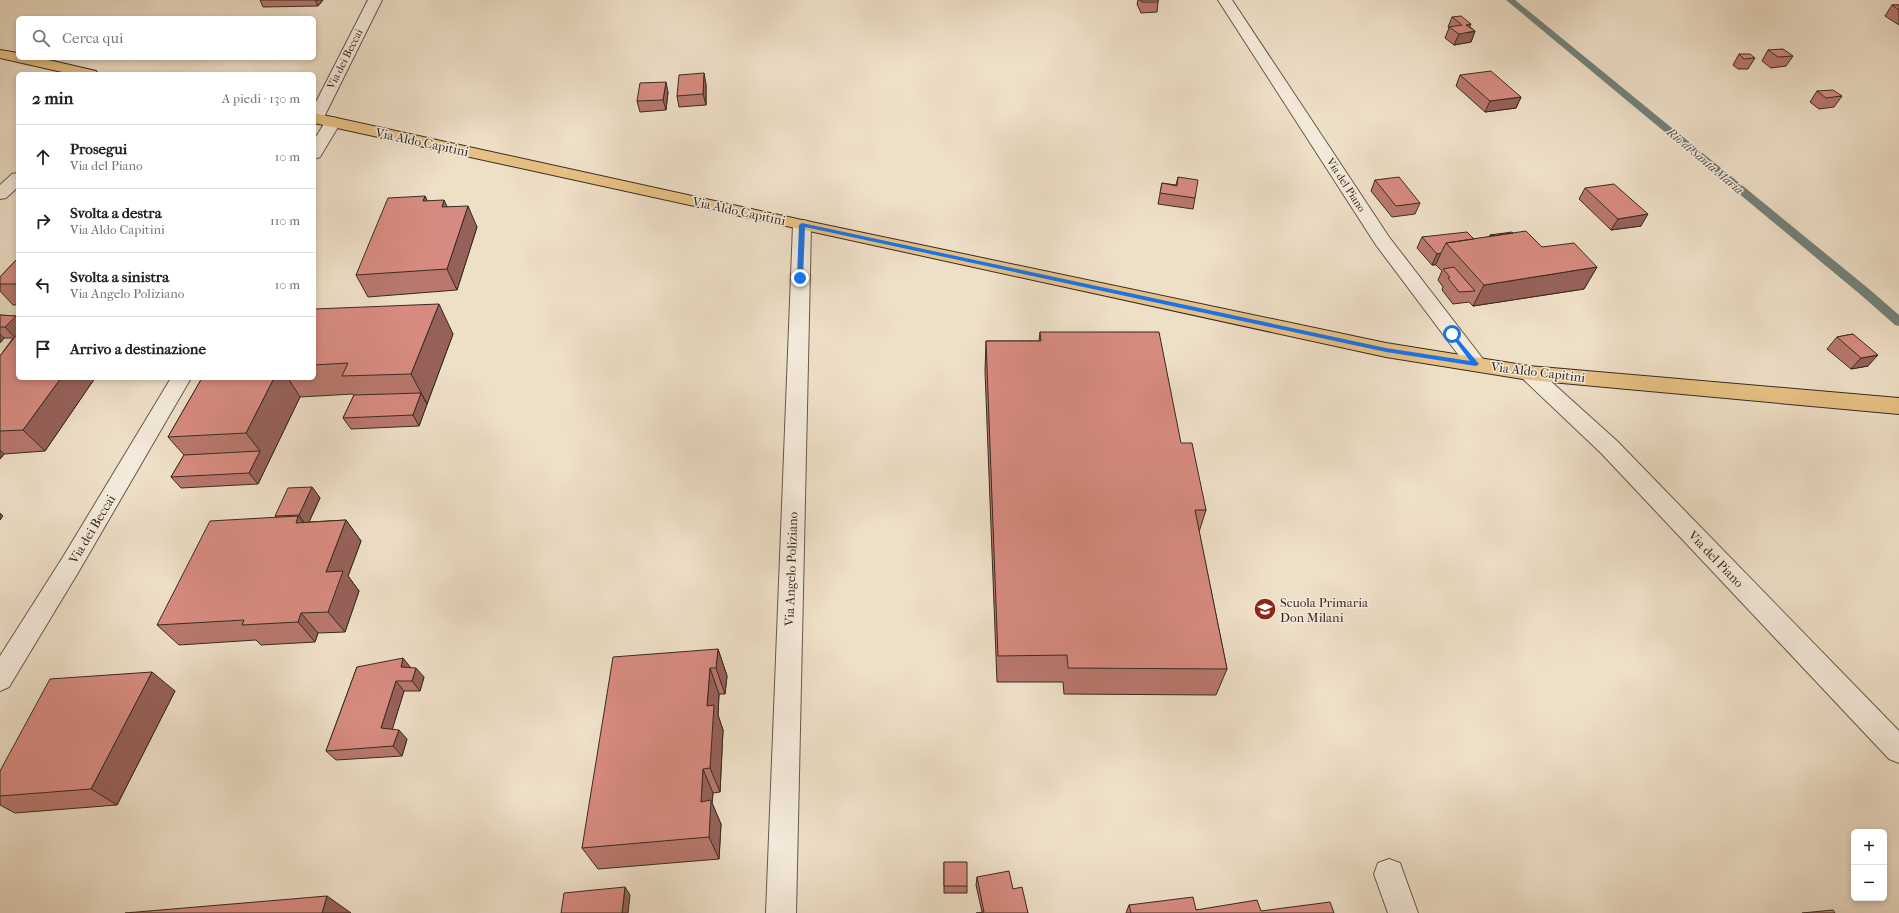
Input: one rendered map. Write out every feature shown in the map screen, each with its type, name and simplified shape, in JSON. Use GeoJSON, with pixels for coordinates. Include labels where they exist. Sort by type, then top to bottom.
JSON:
{"type":"FeatureCollection","features":[{"type":"Feature","properties":{"kind":"main road"},"geometry":{"type":"LineString","coordinates":[[0,54],[16,57]]}},
{"type":"Feature","properties":{"kind":"main road"},"geometry":{"type":"LineString","coordinates":[[28,60],[82,72]]}},
{"type":"Feature","properties":{"kind":"main road","name":"Via Aldo Capitini"},"geometry":{"type":"LineString","coordinates":[[321,120],[1386,350],[1529,373],[1899,406]]}},
{"type":"Feature","properties":{"kind":"street","name":"Via dei Beccai"},"geometry":{"type":"LineString","coordinates":[[316,144],[321,120],[376,0]]}},
{"type":"Feature","properties":{"kind":"street","name":"Via del Piano"},"geometry":{"type":"LineString","coordinates":[[1225,0],[1382,240],[1476,364]]}},
{"type":"Feature","properties":{"kind":"street"},"geometry":{"type":"LineString","coordinates":[[0,194],[16,180]]}},
{"type":"Feature","properties":{"kind":"street","name":"Via Angelo Poliziano"},"geometry":{"type":"LineString","coordinates":[[781,913],[802,225]]}},
{"type":"Feature","properties":{"kind":"street","name":"Via del Piano"},"geometry":{"type":"LineString","coordinates":[[1529,373],[1609,447],[1899,750]]}},
{"type":"Feature","properties":{"kind":"street","name":"Via dei Beccai"},"geometry":{"type":"LineString","coordinates":[[0,679],[71,564],[180,380]]}},
{"type":"Feature","properties":{"kind":"street"},"geometry":{"type":"LineString","coordinates":[[1389,874],[1403,913]]}},
{"type":"Feature","properties":{"kind":"building"},"geometry":{"type":"Polygon","coordinates":[[[1141,0],[1158,0],[1158,2],[1142,2],[1141,0]]]}},
{"type":"Feature","properties":{"kind":"building"},"geometry":{"type":"Polygon","coordinates":[[[1892,5],[1899,5],[1899,10],[1892,5]]]}},
{"type":"Feature","properties":{"kind":"building"},"geometry":{"type":"Polygon","coordinates":[[[1461,16],[1471,24],[1466,25],[1475,31],[1459,34],[1449,27],[1462,25],[1452,17],[1461,16]]]}},
{"type":"Feature","properties":{"kind":"building"},"geometry":{"type":"Polygon","coordinates":[[[1783,49],[1793,56],[1778,57],[1768,50],[1783,49]]]}},
{"type":"Feature","properties":{"kind":"building"},"geometry":{"type":"Polygon","coordinates":[[[1739,54],[1750,54],[1755,58],[1744,59],[1739,54]]]}},
{"type":"Feature","properties":{"kind":"building"},"geometry":{"type":"Polygon","coordinates":[[[1491,71],[1521,97],[1490,101],[1460,75],[1491,71]]]}},
{"type":"Feature","properties":{"kind":"building"},"geometry":{"type":"Polygon","coordinates":[[[704,73],[703,94],[677,96],[679,75],[704,73]]]}},
{"type":"Feature","properties":{"kind":"building"},"geometry":{"type":"Polygon","coordinates":[[[666,82],[663,100],[637,101],[640,83],[666,82]]]}},
{"type":"Feature","properties":{"kind":"building"},"geometry":{"type":"Polygon","coordinates":[[[1833,90],[1842,96],[1826,98],[1817,91],[1833,90]]]}},
{"type":"Feature","properties":{"kind":"building"},"geometry":{"type":"Polygon","coordinates":[[[1178,177],[1198,180],[1195,198],[1160,193],[1162,183],[1177,186],[1178,177]]]}},
{"type":"Feature","properties":{"kind":"building"},"geometry":{"type":"Polygon","coordinates":[[[1399,177],[1420,203],[1396,206],[1375,180],[1399,177]]]}},
{"type":"Feature","properties":{"kind":"building"},"geometry":{"type":"Polygon","coordinates":[[[1614,184],[1648,214],[1618,219],[1585,188],[1614,184]]]}},
{"type":"Feature","properties":{"kind":"building"},"geometry":{"type":"Polygon","coordinates":[[[425,196],[423,201],[444,200],[442,207],[468,206],[447,269],[356,275],[388,198],[425,196]]]}},
{"type":"Feature","properties":{"kind":"building"},"geometry":{"type":"Polygon","coordinates":[[[1526,231],[1542,247],[1574,243],[1597,267],[1484,285],[1446,243],[1526,231]]]}},
{"type":"Feature","properties":{"kind":"building"},"geometry":{"type":"Polygon","coordinates":[[[1467,232],[1474,239],[1446,243],[1441,253],[1437,254],[1422,237],[1467,232]]]}},
{"type":"Feature","properties":{"kind":"building"},"geometry":{"type":"Polygon","coordinates":[[[1512,232],[1513,233],[1490,235],[1512,232]]]}},
{"type":"Feature","properties":{"kind":"building"},"geometry":{"type":"Polygon","coordinates":[[[16,260],[16,284],[0,284],[0,277],[16,260]]]}},
{"type":"Feature","properties":{"kind":"building"},"geometry":{"type":"Polygon","coordinates":[[[1454,267],[1475,291],[1459,292],[1443,269],[1454,267]]]}},
{"type":"Feature","properties":{"kind":"building"},"geometry":{"type":"Polygon","coordinates":[[[439,304],[411,374],[342,376],[348,363],[316,365],[316,309],[439,304]]]}},
{"type":"Feature","properties":{"kind":"building"},"geometry":{"type":"Polygon","coordinates":[[[0,315],[16,316],[5,327],[0,327],[0,315]]]}},
{"type":"Feature","properties":{"kind":"building"},"geometry":{"type":"Polygon","coordinates":[[[1040,332],[1159,332],[1181,443],[1192,443],[1206,510],[1195,510],[1227,669],[1068,668],[1067,655],[998,656],[986,341],[1041,341],[1040,332]]]}},
{"type":"Feature","properties":{"kind":"building"},"geometry":{"type":"Polygon","coordinates":[[[1853,334],[1878,355],[1861,358],[1837,337],[1853,334]]]}},
{"type":"Feature","properties":{"kind":"building"},"geometry":{"type":"Polygon","coordinates":[[[16,336],[16,380],[60,380],[23,430],[0,431],[0,356],[16,336]]]}},
{"type":"Feature","properties":{"kind":"building"},"geometry":{"type":"Polygon","coordinates":[[[201,380],[273,380],[246,433],[168,437],[201,380]]]}},
{"type":"Feature","properties":{"kind":"building"},"geometry":{"type":"Polygon","coordinates":[[[421,393],[413,415],[343,418],[354,395],[421,393]]]}},
{"type":"Feature","properties":{"kind":"building"},"geometry":{"type":"Polygon","coordinates":[[[260,451],[249,473],[171,477],[184,455],[260,451]]]}},
{"type":"Feature","properties":{"kind":"building"},"geometry":{"type":"Polygon","coordinates":[[[312,487],[299,515],[275,516],[288,488],[312,487]]]}},
{"type":"Feature","properties":{"kind":"building"},"geometry":{"type":"Polygon","coordinates":[[[298,516],[296,523],[346,520],[326,572],[343,571],[328,612],[301,613],[298,622],[242,625],[244,620],[157,625],[210,521],[298,516]]]}},
{"type":"Feature","properties":{"kind":"building"},"geometry":{"type":"Polygon","coordinates":[[[718,649],[716,668],[710,668],[707,706],[714,705],[710,768],[703,769],[701,802],[711,800],[709,837],[582,848],[613,657],[718,649]]]}},
{"type":"Feature","properties":{"kind":"building"},"geometry":{"type":"Polygon","coordinates":[[[403,658],[401,667],[416,668],[412,681],[396,681],[381,728],[399,730],[393,746],[326,751],[357,667],[403,658]]]}},
{"type":"Feature","properties":{"kind":"building"},"geometry":{"type":"Polygon","coordinates":[[[152,672],[91,789],[0,796],[0,771],[50,679],[152,672]]]}},
{"type":"Feature","properties":{"kind":"building"},"geometry":{"type":"Polygon","coordinates":[[[944,862],[967,862],[967,886],[944,886],[944,862]]]}},
{"type":"Feature","properties":{"kind":"building"},"geometry":{"type":"Polygon","coordinates":[[[1009,871],[1013,889],[1022,887],[1028,913],[976,913],[984,912],[977,877],[1009,871]]]}},
{"type":"Feature","properties":{"kind":"building"},"geometry":{"type":"Polygon","coordinates":[[[625,887],[622,913],[561,913],[564,893],[625,887]]]}},
{"type":"Feature","properties":{"kind":"building"},"geometry":{"type":"Polygon","coordinates":[[[327,896],[322,913],[125,913],[327,896]]]}},
{"type":"Feature","properties":{"kind":"building"},"geometry":{"type":"Polygon","coordinates":[[[1193,897],[1196,910],[1257,900],[1261,911],[1330,902],[1334,913],[1131,913],[1129,905],[1193,897]]]}},
{"type":"Feature","properties":{"kind":"building"},"geometry":{"type":"Polygon","coordinates":[[[1833,910],[1835,913],[1802,913],[1833,910]]]}},
{"type":"Feature","properties":{"kind":"waterway","name":"Rio di Santa Maria"},"geometry":{"type":"LineString","coordinates":[[1510,0],[1865,292],[1899,322]]}},
{"type":"Feature","properties":{"kind":"place","name":"Scuola Primaria Don Milani"},"geometry":{"type":"Point","coordinates":[1265,609]}},
{"type":"Feature","properties":{"kind":"route"},"geometry":{"type":"LineString","coordinates":[[800,278],[802,225],[1150,298],[1386,350],[1476,364],[1452,334]]}}]}
